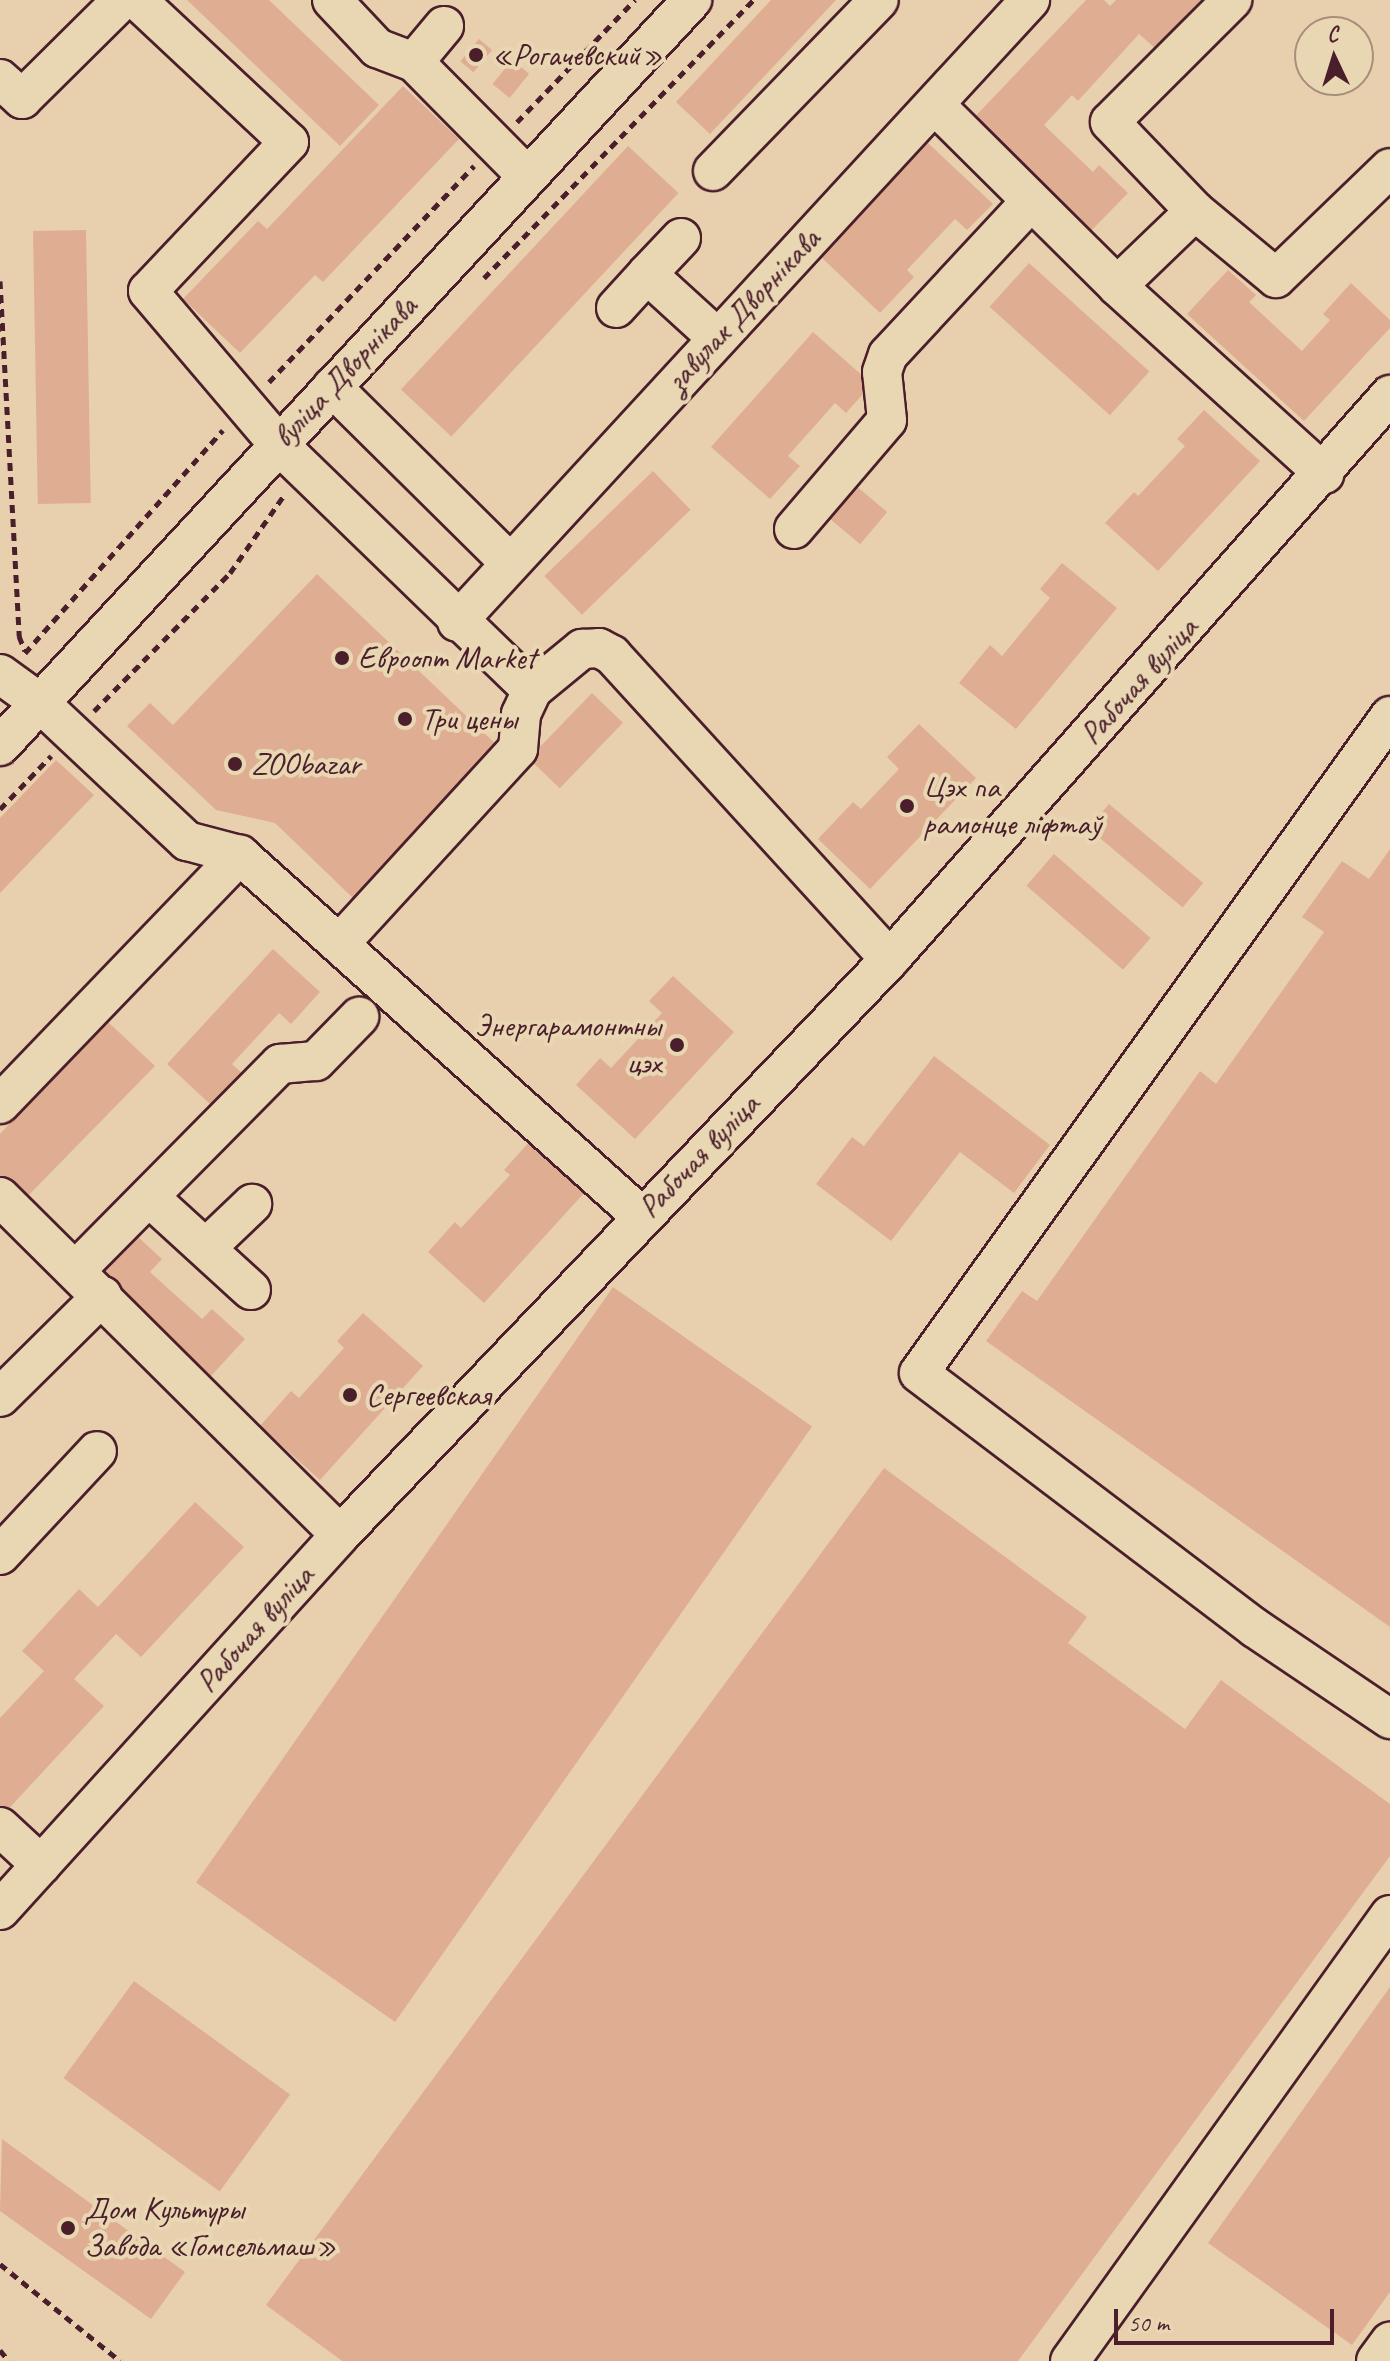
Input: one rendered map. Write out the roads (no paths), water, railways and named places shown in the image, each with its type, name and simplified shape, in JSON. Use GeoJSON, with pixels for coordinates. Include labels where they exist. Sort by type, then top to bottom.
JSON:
{"type":"FeatureCollection","features":[{"type":"Feature","properties":{"kind":"street"},"geometry":{"type":"LineString","coordinates":[[0,79],[22,99],[122,0]]}},
{"type":"Feature","properties":{"kind":"street"},"geometry":{"type":"LineString","coordinates":[[137,0],[289,142],[148,291],[291,456],[457,622],[532,690]]}},
{"type":"Feature","properties":{"kind":"street"},"geometry":{"type":"LineString","coordinates":[[332,0],[377,48],[414,62],[527,176]]}},
{"type":"Feature","properties":{"kind":"street","name":"вуліца Дворнікава"},"geometry":{"type":"LineString","coordinates":[[0,746],[291,456],[332,387],[692,0]]}},
{"type":"Feature","properties":{"kind":"street"},"geometry":{"type":"LineString","coordinates":[[713,171],[879,0]]}},
{"type":"Feature","properties":{"kind":"street","name":"завулак Дворнікава"},"geometry":{"type":"LineString","coordinates":[[457,622],[1030,0]]}},
{"type":"Feature","properties":{"kind":"street"},"geometry":{"type":"LineString","coordinates":[[1232,0],[1110,122],[1195,211],[1276,278],[1390,168]]}},
{"type":"Feature","properties":{"kind":"street"},"geometry":{"type":"LineString","coordinates":[[414,62],[444,26]]}},
{"type":"Feature","properties":{"kind":"street"},"geometry":{"type":"LineString","coordinates":[[935,105],[1117,286],[1324,474]]}},
{"type":"Feature","properties":{"kind":"street"},"geometry":{"type":"LineString","coordinates":[[794,529],[887,420],[882,372],[888,355],[1030,202]]}},
{"type":"Feature","properties":{"kind":"street"},"geometry":{"type":"LineString","coordinates":[[1117,286],[1195,211]]}},
{"type":"Feature","properties":{"kind":"street"},"geometry":{"type":"LineString","coordinates":[[616,308],[681,238]]}},
{"type":"Feature","properties":{"kind":"street"},"geometry":{"type":"LineString","coordinates":[[647,274],[717,338]]}},
{"type":"Feature","properties":{"kind":"street"},"geometry":{"type":"LineString","coordinates":[[332,387],[510,563]]}},
{"type":"Feature","properties":{"kind":"street","name":"Рабочая вуліца"},"geometry":{"type":"LineString","coordinates":[[0,1910],[340,1535],[641,1216],[890,959],[1324,474],[1390,395]]}},
{"type":"Feature","properties":{"kind":"street"},"geometry":{"type":"LineString","coordinates":[[341,942],[518,749],[521,714],[532,690],[589,646],[612,655],[890,959]]}},
{"type":"Feature","properties":{"kind":"street"},"geometry":{"type":"LineString","coordinates":[[10,667],[50,693],[187,841],[240,855],[341,942],[641,1216]]}},
{"type":"Feature","properties":{"kind":"street"},"geometry":{"type":"LineString","coordinates":[[1390,716],[919,1373],[1255,1628],[1390,1719]]}},
{"type":"Feature","properties":{"kind":"street"},"geometry":{"type":"LineString","coordinates":[[0,1104],[240,855]]}},
{"type":"Feature","properties":{"kind":"street"},"geometry":{"type":"LineString","coordinates":[[76,1270],[280,1064],[316,1061],[359,1017]]}},
{"type":"Feature","properties":{"kind":"street"},"geometry":{"type":"LineString","coordinates":[[0,1197],[340,1535]]}},
{"type":"Feature","properties":{"kind":"street"},"geometry":{"type":"LineString","coordinates":[[149,1197],[251,1290]]}},
{"type":"Feature","properties":{"kind":"street"},"geometry":{"type":"LineString","coordinates":[[206,1248],[252,1204]]}},
{"type":"Feature","properties":{"kind":"street"},"geometry":{"type":"LineString","coordinates":[[0,1397],[102,1296]]}},
{"type":"Feature","properties":{"kind":"street"},"geometry":{"type":"LineString","coordinates":[[7,1534],[97,1451]]}},
{"type":"Feature","properties":{"kind":"street"},"geometry":{"type":"LineString","coordinates":[[0,1827],[41,1865]]}},
{"type":"Feature","properties":{"kind":"street"},"geometry":{"type":"LineString","coordinates":[[1070,2361],[1390,1915]]}},
{"type":"Feature","properties":{"kind":"street"},"geometry":{"type":"LineString","coordinates":[[1376,2361],[1390,2342]]}},
{"type":"Feature","properties":{"kind":"place","name":"«Рогачевский»"},"geometry":{"type":"Point","coordinates":[476,55]}},
{"type":"Feature","properties":{"kind":"place","name":"Евроопт Market"},"geometry":{"type":"Point","coordinates":[342,658]}},
{"type":"Feature","properties":{"kind":"place","name":"Три цены"},"geometry":{"type":"Point","coordinates":[405,719]}},
{"type":"Feature","properties":{"kind":"place","name":"ZOObazar"},"geometry":{"type":"Point","coordinates":[235,764]}},
{"type":"Feature","properties":{"kind":"place","name":"Цэх па рамонце ліфтаў"},"geometry":{"type":"Point","coordinates":[907,806]}},
{"type":"Feature","properties":{"kind":"place","name":"Энергарамонтны цэх"},"geometry":{"type":"Point","coordinates":[677,1045]}},
{"type":"Feature","properties":{"kind":"place","name":"Сергеевская"},"geometry":{"type":"Point","coordinates":[350,1395]}},
{"type":"Feature","properties":{"kind":"place","name":"Дом Культуры Завода «Гомсельмаш»"},"geometry":{"type":"Point","coordinates":[68,2228]}}]}
